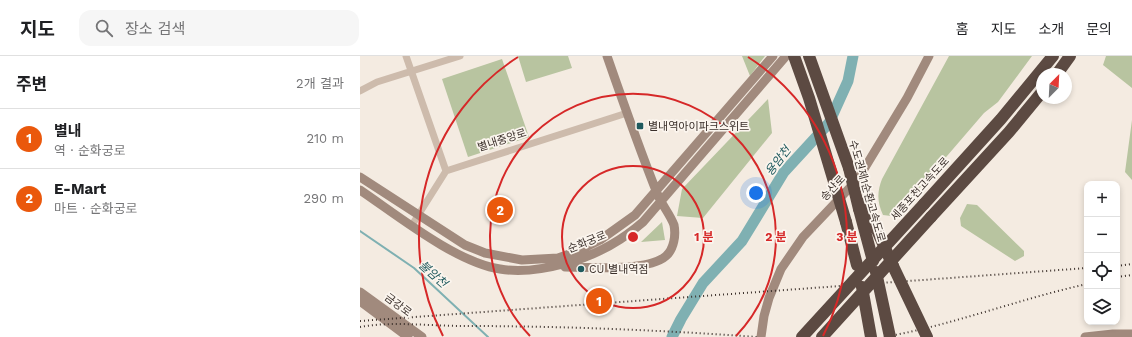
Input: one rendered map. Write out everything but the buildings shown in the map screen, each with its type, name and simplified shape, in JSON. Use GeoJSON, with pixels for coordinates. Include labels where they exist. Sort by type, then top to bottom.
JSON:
{"type":"FeatureCollection","features":[{"type":"Feature","properties":{"kind":"highway"},"geometry":{"type":"LineString","coordinates":[[794,56],[809,98],[846,222],[857,265],[871,337]]}},
{"type":"Feature","properties":{"kind":"highway","name":"수도권제1순환고속도로"},"geometry":{"type":"LineString","coordinates":[[809,56],[862,206],[890,337]]}},
{"type":"Feature","properties":{"kind":"highway","name":"세종포천고속도로"},"geometry":{"type":"LineString","coordinates":[[802,337],[1001,119],[1053,56]]}},
{"type":"Feature","properties":{"kind":"highway"},"geometry":{"type":"LineString","coordinates":[[1061,68],[1070,56]]}},
{"type":"Feature","properties":{"kind":"highway"},"geometry":{"type":"LineString","coordinates":[[822,337],[1009,132],[1036,99]]}},
{"type":"Feature","properties":{"kind":"highway"},"geometry":{"type":"LineString","coordinates":[[862,206],[927,337]]}},
{"type":"Feature","properties":{"kind":"street"},"geometry":{"type":"LineString","coordinates":[[406,56],[446,170],[412,224]]}},
{"type":"Feature","properties":{"kind":"street"},"geometry":{"type":"LineString","coordinates":[[360,91],[377,82],[460,56]]}},
{"type":"Feature","properties":{"kind":"street"},"geometry":{"type":"LineString","coordinates":[[552,267],[615,268],[647,264],[666,256],[674,243],[674,225],[660,202],[656,192],[608,56]]}},
{"type":"Feature","properties":{"kind":"street","name":"순화궁로"},"geometry":{"type":"LineString","coordinates":[[360,177],[465,245],[503,257],[522,260],[558,258],[578,251],[600,240],[635,215],[773,56]]}},
{"type":"Feature","properties":{"kind":"street","name":"순화궁로"},"geometry":{"type":"LineString","coordinates":[[360,190],[461,256],[482,264],[500,269],[521,271],[552,267],[582,259],[605,250],[626,237],[643,222],[786,56]]}},
{"type":"Feature","properties":{"kind":"street","name":"송산로"},"geometry":{"type":"LineString","coordinates":[[761,337],[764,316],[769,298],[781,269],[803,237],[858,179],[907,98],[929,56]]}},
{"type":"Feature","properties":{"kind":"street","name":"별내중앙로"},"geometry":{"type":"LineString","coordinates":[[446,170],[627,113]]}},
{"type":"Feature","properties":{"kind":"street","name":"금강로"},"geometry":{"type":"LineString","coordinates":[[360,292],[422,337]]}},
{"type":"Feature","properties":{"kind":"street","name":"금강로"},"geometry":{"type":"LineString","coordinates":[[360,301],[408,337]]}},
{"type":"Feature","properties":{"kind":"street"},"geometry":{"type":"LineString","coordinates":[[1085,337],[1113,334],[1132,334]]}},
{"type":"Feature","properties":{"kind":"green space"},"geometry":{"type":"Polygon","coordinates":[[[518,56],[568,56],[572,68],[526,82],[518,56]]]}},
{"type":"Feature","properties":{"kind":"green space"},"geometry":{"type":"Polygon","coordinates":[[[742,56],[765,56],[750,76],[742,56]]]}},
{"type":"Feature","properties":{"kind":"green space"},"geometry":{"type":"Polygon","coordinates":[[[949,56],[1032,56],[998,102],[984,113],[910,199],[891,216],[883,215],[878,197],[882,179],[949,56]]]}},
{"type":"Feature","properties":{"kind":"green space"},"geometry":{"type":"Polygon","coordinates":[[[1106,56],[1132,56],[1132,88],[1103,65],[1106,56]]]}},
{"type":"Feature","properties":{"kind":"green space"},"geometry":{"type":"Polygon","coordinates":[[[502,59],[529,137],[468,157],[442,79],[502,59]]]}},
{"type":"Feature","properties":{"kind":"green space"},"geometry":{"type":"Polygon","coordinates":[[[768,99],[772,133],[703,218],[677,216],[682,189],[768,99]]]}},
{"type":"Feature","properties":{"kind":"green space"},"geometry":{"type":"Polygon","coordinates":[[[1132,120],[1132,180],[1125,172],[1132,120]]]}},
{"type":"Feature","properties":{"kind":"green space"},"geometry":{"type":"Polygon","coordinates":[[[967,204],[977,205],[1024,251],[1024,256],[1015,261],[961,226],[960,218],[967,204]]]}},
{"type":"Feature","properties":{"kind":"green space"},"geometry":{"type":"Polygon","coordinates":[[[662,222],[665,240],[641,242],[662,222]]]}},
{"type":"Feature","properties":{"kind":"waterway","name":"용암천"},"geometry":{"type":"LineString","coordinates":[[672,337],[703,283],[742,241],[784,172],[829,123],[848,81],[853,56]]}},
{"type":"Feature","properties":{"kind":"waterway","name":"불암천"},"geometry":{"type":"LineString","coordinates":[[360,231],[414,268],[488,337]]}},
{"type":"Feature","properties":{"kind":"railway"},"geometry":{"type":"LineString","coordinates":[[1120,266],[1132,264]]}},
{"type":"Feature","properties":{"kind":"railway"},"geometry":{"type":"LineString","coordinates":[[360,321],[1084,268]]}},
{"type":"Feature","properties":{"kind":"railway"},"geometry":{"type":"LineString","coordinates":[[1120,277],[1132,275]]}},
{"type":"Feature","properties":{"kind":"railway"},"geometry":{"type":"LineString","coordinates":[[884,337],[935,326],[1084,285]]}},
{"type":"Feature","properties":{"kind":"railway"},"geometry":{"type":"LineString","coordinates":[[360,327],[385,324],[536,327],[647,330],[757,337]]}},
{"type":"Feature","properties":{"kind":"place","name":"별내역아이파크스위트"},"geometry":{"type":"Point","coordinates":[640,126]}},
{"type":"Feature","properties":{"kind":"place","name":"E-Mart"},"geometry":{"type":"Point","coordinates":[500,210]}},
{"type":"Feature","properties":{"kind":"place","name":"CU 별내역점"},"geometry":{"type":"Point","coordinates":[581,269]}},
{"type":"Feature","properties":{"kind":"place","name":"별내"},"geometry":{"type":"Point","coordinates":[599,301]}}]}
